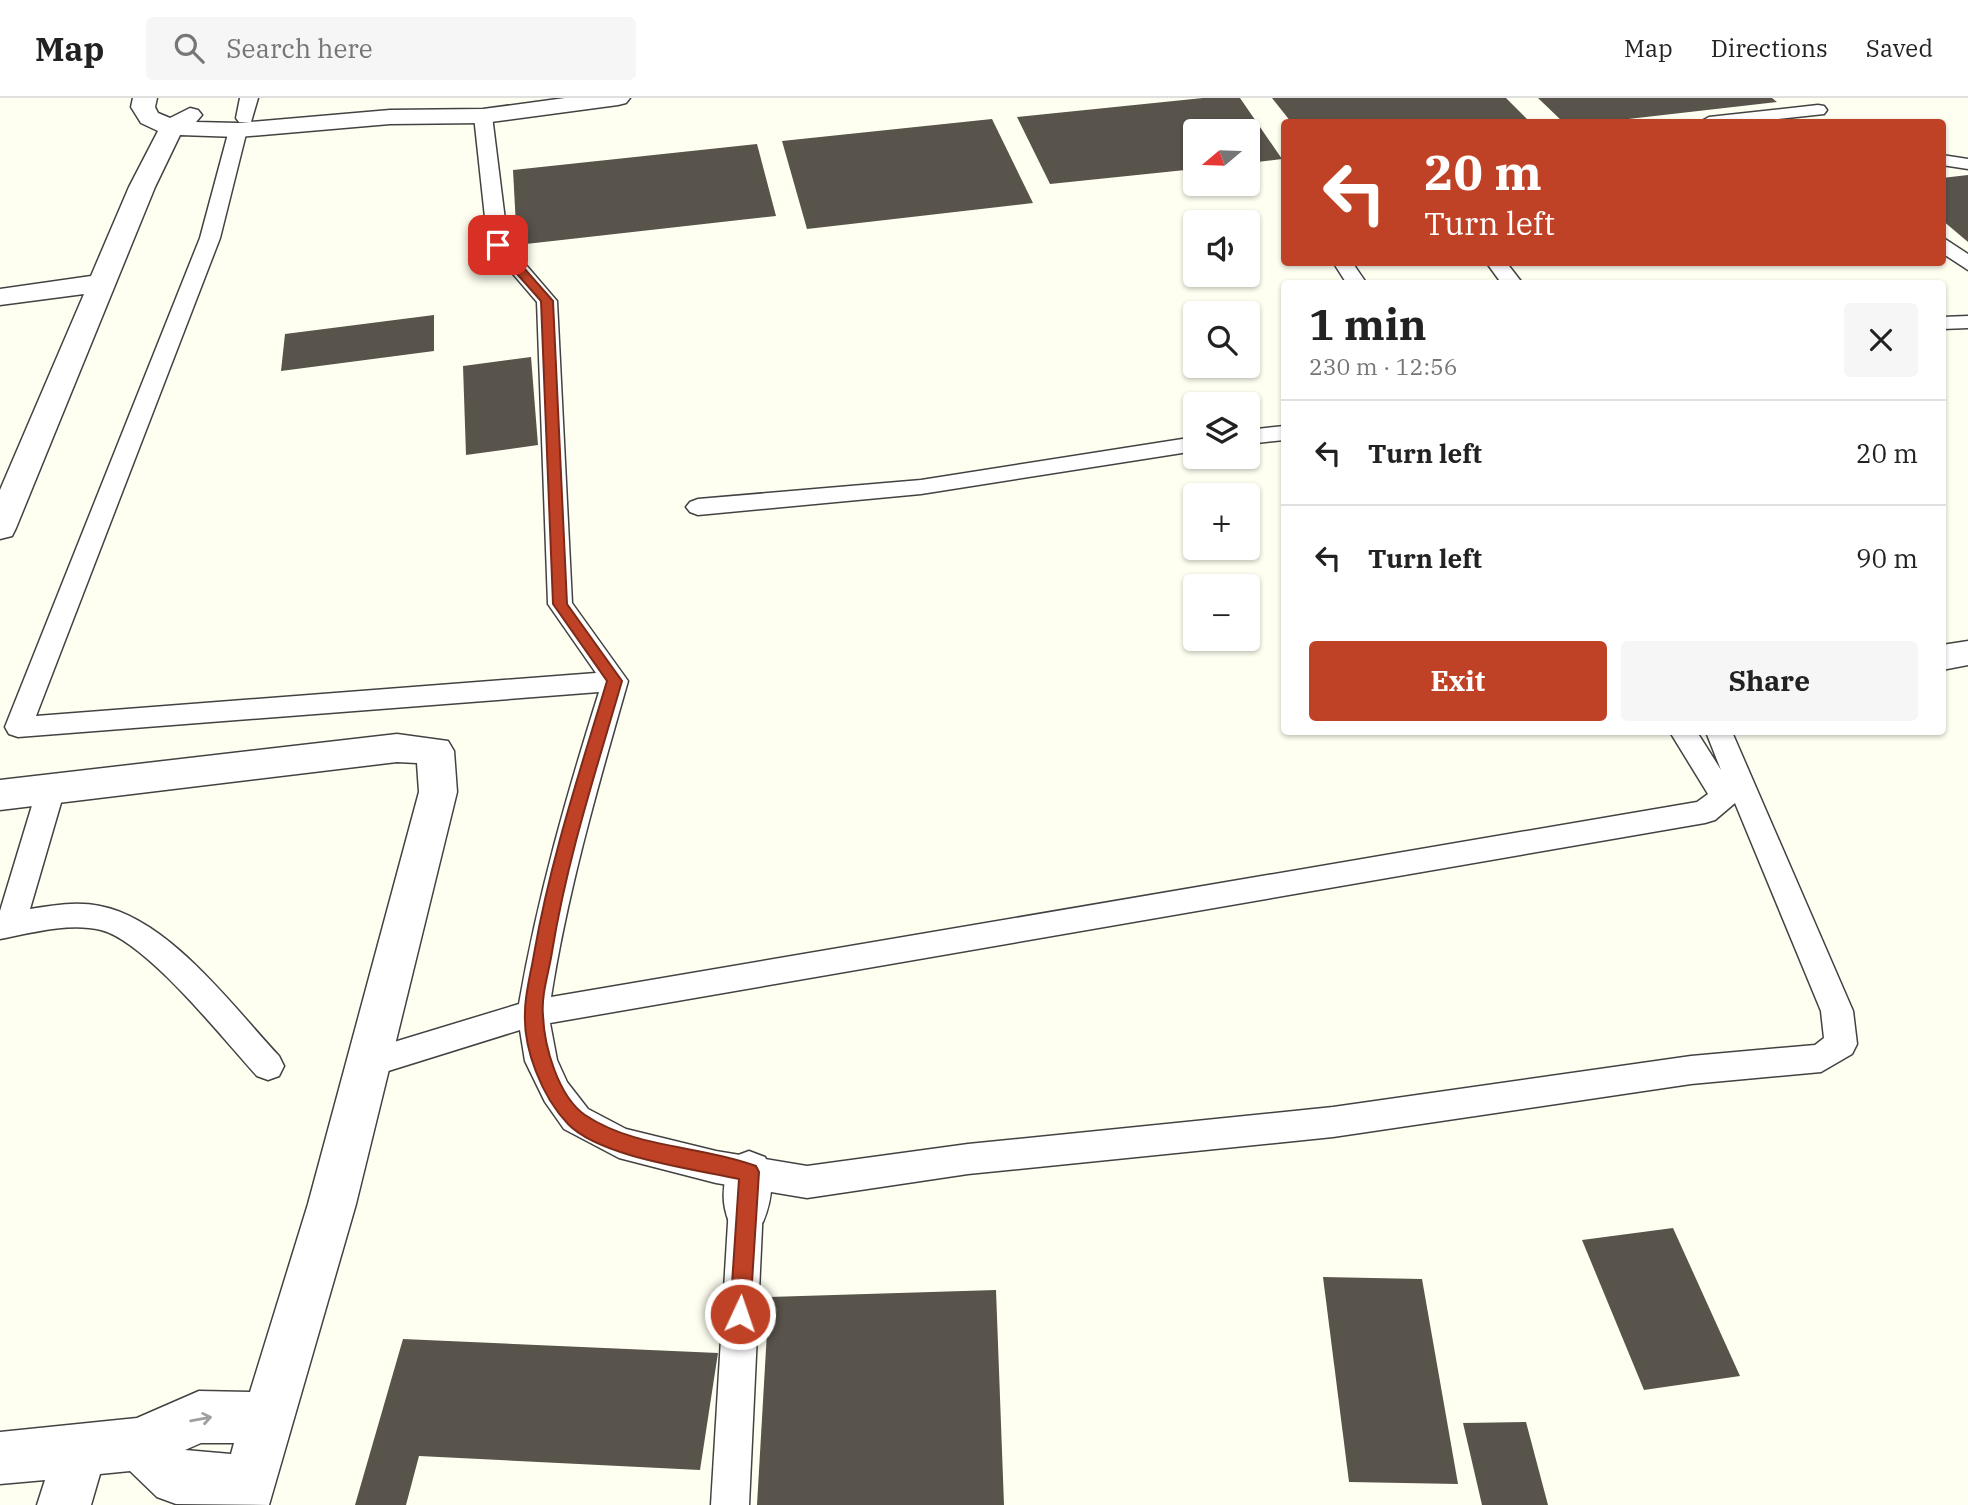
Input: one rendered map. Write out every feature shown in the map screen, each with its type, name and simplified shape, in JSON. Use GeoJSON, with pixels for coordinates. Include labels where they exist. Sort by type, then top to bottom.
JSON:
{"type":"FeatureCollection","features":[{"type":"Feature","properties":{"kind":"street"},"geometry":{"type":"LineString","coordinates":[[145,98],[143,107],[149,118],[178,113],[483,116],[618,98]]}},
{"type":"Feature","properties":{"kind":"street"},"geometry":{"type":"LineString","coordinates":[[244,115],[455,98]]}},
{"type":"Feature","properties":{"kind":"street"},"geometry":{"type":"LineString","coordinates":[[4,512],[104,283],[142,187],[178,113]]}},
{"type":"Feature","properties":{"kind":"street"},"geometry":{"type":"LineString","coordinates":[[0,297],[104,283]]}},
{"type":"Feature","properties":{"kind":"street"},"geometry":{"type":"LineString","coordinates":[[1946,657],[1968,653]]}},
{"type":"Feature","properties":{"kind":"street"},"geometry":{"type":"LineString","coordinates":[[0,795],[397,748],[435,751],[438,792],[369,1063],[332,1203],[245,1493],[176,1478],[139,1444]]}},
{"type":"Feature","properties":{"kind":"street"},"geometry":{"type":"LineString","coordinates":[[0,1458],[139,1444],[199,1417],[268,1418]]}},
{"type":"Feature","properties":{"kind":"street"},"geometry":{"type":"LineString","coordinates":[[64,1505],[81,1451]]}},
{"type":"Feature","properties":{"kind":"lane"},"geometry":{"type":"LineString","coordinates":[[1803,98],[1821,116]]}},
{"type":"Feature","properties":{"kind":"lane"},"geometry":{"type":"LineString","coordinates":[[244,115],[210,238],[18,727],[615,681]]}},
{"type":"Feature","properties":{"kind":"lane"},"geometry":{"type":"LineString","coordinates":[[483,116],[498,245],[547,301],[560,604],[615,681]]}},
{"type":"Feature","properties":{"kind":"lane"},"geometry":{"type":"LineString","coordinates":[[1765,119],[1821,116]]}},
{"type":"Feature","properties":{"kind":"lane"},"geometry":{"type":"LineString","coordinates":[[1946,161],[1968,164]]}},
{"type":"Feature","properties":{"kind":"lane"},"geometry":{"type":"LineString","coordinates":[[1946,246],[1968,264]]}},
{"type":"Feature","properties":{"kind":"lane"},"geometry":{"type":"LineString","coordinates":[[1498,266],[1510,280]]}},
{"type":"Feature","properties":{"kind":"lane"},"geometry":{"type":"LineString","coordinates":[[1946,323],[1968,322]]}},
{"type":"Feature","properties":{"kind":"lane"},"geometry":{"type":"LineString","coordinates":[[1260,436],[1281,433]]}},
{"type":"Feature","properties":{"kind":"lane"},"geometry":{"type":"LineString","coordinates":[[698,507],[921,487],[1183,446]]}},
{"type":"Feature","properties":{"kind":"lane"},"geometry":{"type":"LineString","coordinates":[[615,681],[565,845],[549,917],[533,1013],[541,1061],[556,1092],[576,1119],[619,1143],[747,1189],[968,1159],[1334,1122],[1691,1070],[1821,1058],[1841,1044],[1837,1011],[1721,735]]}},
{"type":"Feature","properties":{"kind":"lane"},"geometry":{"type":"LineString","coordinates":[[369,1063],[533,1013],[1705,812],[1724,797],[1684,735]]}},
{"type":"Feature","properties":{"kind":"lane"},"geometry":{"type":"LineString","coordinates":[[5,926],[51,789]]}},
{"type":"Feature","properties":{"kind":"lane"},"geometry":{"type":"LineString","coordinates":[[5,926],[44,917],[103,918],[147,941],[268,1066]]}},
{"type":"Feature","properties":{"kind":"lane"},"geometry":{"type":"LineString","coordinates":[[730,1505],[747,1189]]}},
{"type":"Feature","properties":{"kind":"building"},"geometry":{"type":"Polygon","coordinates":[[[1203,98],[1240,98],[1254,119],[1183,119],[1183,170],[1050,184],[1017,117],[1203,98]]]}},
{"type":"Feature","properties":{"kind":"building"},"geometry":{"type":"Polygon","coordinates":[[[1272,98],[1506,98],[1527,119],[1289,119],[1272,98]]]}},
{"type":"Feature","properties":{"kind":"building"},"geometry":{"type":"Polygon","coordinates":[[[1538,98],[1772,98],[1777,102],[1628,119],[1560,119],[1538,98]]]}},
{"type":"Feature","properties":{"kind":"building"},"geometry":{"type":"Polygon","coordinates":[[[992,119],[1033,203],[807,229],[782,141],[992,119]]]}},
{"type":"Feature","properties":{"kind":"building"},"geometry":{"type":"Polygon","coordinates":[[[1260,127],[1281,158],[1260,162],[1260,127]]]}},
{"type":"Feature","properties":{"kind":"building"},"geometry":{"type":"Polygon","coordinates":[[[757,144],[776,216],[517,245],[513,170],[757,144]]]}},
{"type":"Feature","properties":{"kind":"building"},"geometry":{"type":"Polygon","coordinates":[[[1968,175],[1968,242],[1946,223],[1946,178],[1968,175]]]}},
{"type":"Feature","properties":{"kind":"building"},"geometry":{"type":"Polygon","coordinates":[[[434,315],[434,351],[281,371],[285,334],[434,315]]]}},
{"type":"Feature","properties":{"kind":"building"},"geometry":{"type":"Polygon","coordinates":[[[531,357],[538,445],[466,455],[463,366],[531,357]]]}},
{"type":"Feature","properties":{"kind":"building"},"geometry":{"type":"Polygon","coordinates":[[[1673,1228],[1740,1376],[1644,1390],[1582,1240],[1673,1228]]]}},
{"type":"Feature","properties":{"kind":"building"},"geometry":{"type":"Polygon","coordinates":[[[1323,1277],[1422,1279],[1458,1484],[1349,1482],[1323,1277]]]}},
{"type":"Feature","properties":{"kind":"building"},"geometry":{"type":"Polygon","coordinates":[[[996,1290],[1004,1505],[757,1505],[769,1297],[996,1290]]]}},
{"type":"Feature","properties":{"kind":"building"},"geometry":{"type":"Polygon","coordinates":[[[403,1339],[718,1353],[700,1470],[419,1456],[406,1505],[355,1505],[403,1339]]]}},
{"type":"Feature","properties":{"kind":"building"},"geometry":{"type":"Polygon","coordinates":[[[1526,1422],[1548,1505],[1482,1505],[1463,1423],[1526,1422]]]}},
{"type":"Feature","properties":{"kind":"route"},"geometry":{"type":"LineString","coordinates":[[498,245],[547,301],[560,604],[615,681],[565,845],[549,917],[533,1013],[541,1061],[556,1092],[576,1119],[619,1143],[716,1167],[749,1172],[740,1314]]}}]}
